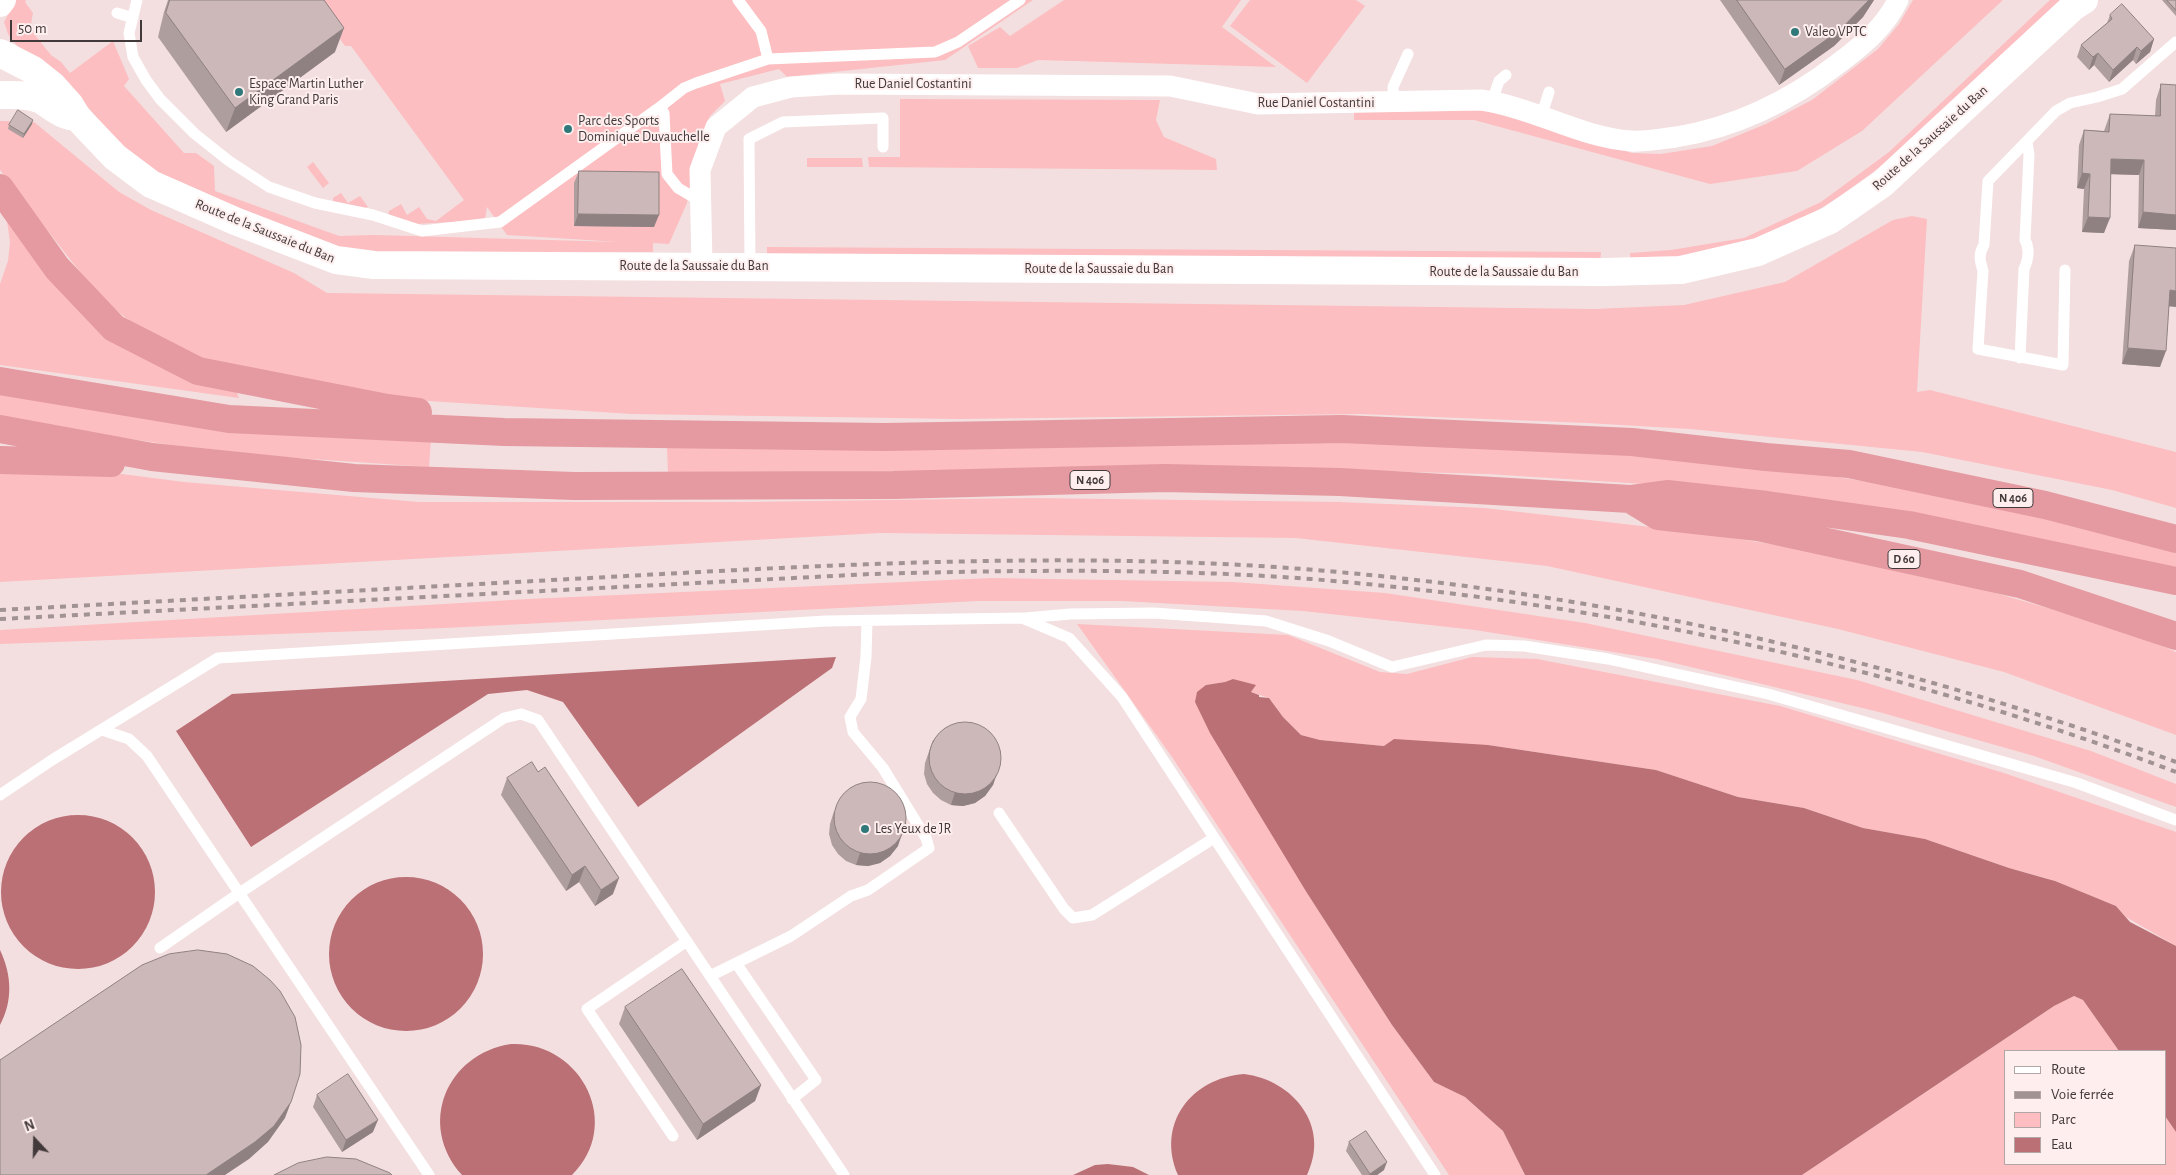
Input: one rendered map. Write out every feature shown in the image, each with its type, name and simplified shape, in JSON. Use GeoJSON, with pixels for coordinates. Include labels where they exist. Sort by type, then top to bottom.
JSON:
{"type":"FeatureCollection","features":[{"type":"Feature","properties":{"kind":"highway"},"geometry":{"type":"LineString","coordinates":[[0,188],[58,268],[114,328],[198,371],[387,408],[481,420],[504,432]]}},
{"type":"Feature","properties":{"kind":"highway","name":"N 406"},"geometry":{"type":"LineString","coordinates":[[0,382],[229,420],[504,432],[884,437],[1342,429],[1622,442],[1849,464],[2045,505],[2176,539]]}},
{"type":"Feature","properties":{"kind":"highway","name":"N 406"},"geometry":{"type":"LineString","coordinates":[[0,429],[152,457],[354,478],[574,486],[893,485],[1166,478],[1340,482],[1630,499],[1666,494],[1767,505],[1909,525],[2176,581]]}},
{"type":"Feature","properties":{"kind":"highway"},"geometry":{"type":"LineString","coordinates":[[0,460],[118,463],[152,457]]}},
{"type":"Feature","properties":{"kind":"highway","name":"D 60"},"geometry":{"type":"LineString","coordinates":[[1630,499],[1658,516],[1758,527],[2020,584],[2176,636]]}},
{"type":"Feature","properties":{"kind":"main road","name":"Route de la Saussaie du Ban"},"geometry":{"type":"LineString","coordinates":[[0,53],[33,70],[52,86],[70,105],[77,117],[115,157],[151,184],[235,222],[336,260],[374,265],[1606,272],[1682,270],[1758,252],[1830,220],[1882,184],[2078,2]]}},
{"type":"Feature","properties":{"kind":"main road","name":"Route de la Saussaie du Ban"},"geometry":{"type":"LineString","coordinates":[[0,95],[21,95],[39,99],[60,114],[77,117]]}},
{"type":"Feature","properties":{"kind":"street"},"geometry":{"type":"LineString","coordinates":[[0,4],[3,0]]}},
{"type":"Feature","properties":{"kind":"street","name":"Rue Daniel Costantini"},"geometry":{"type":"LineString","coordinates":[[702,266],[700,170],[716,127],[753,97],[791,88],[839,84],[1170,86],[1258,104],[1481,100],[1492,101],[1585,132],[1609,138],[1632,141],[1670,138],[1719,128],[1772,107],[1809,86],[1864,44],[1891,15],[1898,0]]}},
{"type":"Feature","properties":{"kind":"lane"},"geometry":{"type":"LineString","coordinates":[[136,0],[130,33],[133,57],[146,80],[160,99],[195,134],[229,162],[269,187],[315,203],[373,215],[422,232],[500,222],[684,88],[696,83],[768,59],[935,52],[958,42],[1020,0]]}},
{"type":"Feature","properties":{"kind":"lane"},"geometry":{"type":"LineString","coordinates":[[738,0],[760,31],[768,59]]}},
{"type":"Feature","properties":{"kind":"lane"},"geometry":{"type":"LineString","coordinates":[[118,13],[133,18]]}},
{"type":"Feature","properties":{"kind":"lane"},"geometry":{"type":"LineString","coordinates":[[2065,270],[2063,365],[1978,349],[1983,271],[1980,252],[1984,246],[1988,181],[2056,111],[2070,102],[2097,97],[2122,89],[2175,45]]}},
{"type":"Feature","properties":{"kind":"lane"},"geometry":{"type":"LineString","coordinates":[[1394,102],[1393,86],[1408,54]]}},
{"type":"Feature","properties":{"kind":"lane"},"geometry":{"type":"LineString","coordinates":[[1492,101],[1499,81],[1506,75]]}},
{"type":"Feature","properties":{"kind":"lane"},"geometry":{"type":"LineString","coordinates":[[1541,116],[1549,92]]}},
{"type":"Feature","properties":{"kind":"lane"},"geometry":{"type":"LineString","coordinates":[[660,107],[664,113],[667,174],[678,188],[700,201]]}},
{"type":"Feature","properties":{"kind":"lane"},"geometry":{"type":"LineString","coordinates":[[750,266],[749,139],[783,122],[883,118],[883,147]]}},
{"type":"Feature","properties":{"kind":"lane"},"geometry":{"type":"LineString","coordinates":[[2020,358],[2024,269],[2027,262],[2028,246],[2025,240],[2029,155],[2027,142]]}},
{"type":"Feature","properties":{"kind":"lane"},"geometry":{"type":"LineString","coordinates":[[0,795],[218,658],[455,642],[826,621],[1022,618],[1070,614],[1154,613],[1266,621],[1329,641],[1392,667],[1486,645],[1524,646],[1608,659],[1777,696],[2077,783],[2176,820]]}},
{"type":"Feature","properties":{"kind":"lane"},"geometry":{"type":"LineString","coordinates":[[1022,618],[1069,638],[1122,697],[1435,1175]]}},
{"type":"Feature","properties":{"kind":"lane"},"geometry":{"type":"LineString","coordinates":[[710,976],[791,936],[851,896],[868,890],[929,848],[926,838],[883,768],[853,732],[850,717],[861,699],[866,658],[867,620]]}},
{"type":"Feature","properties":{"kind":"lane"},"geometry":{"type":"LineString","coordinates":[[160,948],[238,894],[504,718],[521,714],[538,720],[844,1175]]}},
{"type":"Feature","properties":{"kind":"lane"},"geometry":{"type":"LineString","coordinates":[[102,730],[129,738],[147,756],[238,894],[429,1175]]}},
{"type":"Feature","properties":{"kind":"lane"},"geometry":{"type":"LineString","coordinates":[[999,813],[1064,909],[1073,918],[1092,915],[1214,838]]}},
{"type":"Feature","properties":{"kind":"lane"},"geometry":{"type":"LineString","coordinates":[[673,1136],[587,1009],[687,941]]}},
{"type":"Feature","properties":{"kind":"lane"},"geometry":{"type":"LineString","coordinates":[[736,963],[816,1080],[792,1099]]}},
{"type":"Feature","properties":{"kind":"green space","name":"Parc des Sports Dominique Duvauchelle"},"geometry":{"type":"Polygon","coordinates":[[[16,0],[26,0],[25,2],[33,13],[30,29],[51,55],[61,62],[70,73],[113,41],[129,79],[124,86],[184,153],[196,153],[214,166],[215,191],[339,236],[375,235],[619,242],[507,235],[487,207],[485,220],[417,224],[388,215],[389,211],[401,204],[407,215],[419,207],[427,219],[436,221],[464,200],[351,46],[345,46],[312,0],[1033,0],[945,60],[787,77],[779,69],[720,84],[725,101],[710,116],[699,142],[687,203],[669,244],[653,243],[653,252],[389,255],[335,247],[198,193],[157,173],[113,139],[69,83],[18,47],[8,34],[4,22],[16,0]]]}},
{"type":"Feature","properties":{"kind":"green space"},"geometry":{"type":"Polygon","coordinates":[[[1064,0],[1241,0],[1222,27],[1276,67],[1038,60],[1017,68],[978,68],[968,46],[1000,27],[1010,36],[1064,0]]]}},
{"type":"Feature","properties":{"kind":"green space"},"geometry":{"type":"Polygon","coordinates":[[[1250,0],[1356,0],[1365,6],[1307,83],[1230,26],[1250,0]]]}},
{"type":"Feature","properties":{"kind":"green space"},"geometry":{"type":"Polygon","coordinates":[[[1913,0],[2003,0],[1862,131],[1797,171],[1710,184],[1474,120],[1354,120],[1354,112],[1477,108],[1632,153],[1661,154],[1712,146],[1766,124],[1812,100],[1878,49],[1899,24],[1913,0]]]}},
{"type":"Feature","properties":{"kind":"green space"},"geometry":{"type":"Polygon","coordinates":[[[2050,0],[2063,0],[1884,164],[1842,195],[1813,213],[1742,244],[1671,258],[1631,263],[1630,253],[1671,250],[1744,238],[1821,202],[1889,152],[2050,0]]]}},
{"type":"Feature","properties":{"kind":"green space"},"geometry":{"type":"Polygon","coordinates":[[[900,99],[1160,100],[1156,120],[1164,137],[1216,159],[1217,170],[869,167],[868,157],[900,157],[900,99]]]}},
{"type":"Feature","properties":{"kind":"green space"},"geometry":{"type":"Polygon","coordinates":[[[0,121],[34,122],[119,192],[151,210],[294,273],[327,293],[1595,309],[1684,305],[1785,282],[1893,220],[1912,216],[1927,219],[1917,392],[1930,390],[2176,452],[2176,508],[2112,490],[1922,452],[1690,429],[1360,414],[960,419],[632,414],[413,400],[224,367],[159,343],[117,311],[84,277],[0,170],[0,121]]]}},
{"type":"Feature","properties":{"kind":"green space"},"geometry":{"type":"Polygon","coordinates":[[[807,158],[862,158],[863,167],[807,167],[807,158]]]}},
{"type":"Feature","properties":{"kind":"green space"},"geometry":{"type":"Polygon","coordinates":[[[313,162],[329,183],[323,188],[307,167],[313,162]]]}},
{"type":"Feature","properties":{"kind":"green space"},"geometry":{"type":"Polygon","coordinates":[[[341,193],[348,203],[360,196],[368,207],[362,209],[333,202],[333,198],[341,193]]]}},
{"type":"Feature","properties":{"kind":"green space"},"geometry":{"type":"Polygon","coordinates":[[[6,214],[64,289],[235,388],[239,398],[0,365],[0,284],[8,261],[10,242],[6,214]]]}},
{"type":"Feature","properties":{"kind":"green space"},"geometry":{"type":"Polygon","coordinates":[[[767,247],[1601,252],[1600,263],[767,254],[767,247]]]}},
{"type":"Feature","properties":{"kind":"green space"},"geometry":{"type":"Polygon","coordinates":[[[0,391],[431,439],[429,467],[282,457],[172,445],[0,420],[0,391]]]}},
{"type":"Feature","properties":{"kind":"green space"},"geometry":{"type":"Polygon","coordinates":[[[1457,442],[1740,462],[1895,486],[2080,523],[2176,550],[2176,570],[1708,488],[1487,474],[1300,469],[668,473],[667,447],[1457,442]]]}},
{"type":"Feature","properties":{"kind":"green space"},"geometry":{"type":"Polygon","coordinates":[[[0,466],[114,473],[184,482],[419,502],[746,502],[1032,498],[1339,502],[1485,508],[1694,532],[1892,563],[2127,631],[2176,652],[2176,735],[2004,672],[1838,629],[1547,566],[1296,538],[880,533],[0,582],[0,466]]]}},
{"type":"Feature","properties":{"kind":"green space"},"geometry":{"type":"Polygon","coordinates":[[[991,578],[1233,582],[1385,593],[1585,623],[1857,680],[2091,751],[2176,784],[2176,807],[2034,756],[1879,712],[1657,659],[1475,630],[1303,611],[1122,601],[978,601],[445,628],[0,644],[0,630],[529,599],[991,578]]]}},
{"type":"Feature","properties":{"kind":"green space"},"geometry":{"type":"Polygon","coordinates":[[[1077,624],[1288,635],[1380,672],[1407,674],[1472,657],[1537,659],[1780,706],[2004,773],[2176,832],[2176,946],[2126,917],[2116,906],[2049,879],[2009,868],[1925,839],[1863,828],[1804,808],[1738,797],[1656,770],[1488,745],[1384,746],[1320,740],[1301,735],[1283,717],[1269,698],[1251,692],[1255,686],[1233,679],[1206,685],[1307,893],[1392,1025],[1434,1082],[1465,1097],[1503,1131],[1525,1175],[1449,1175],[1172,757],[1077,624]]]}},
{"type":"Feature","properties":{"kind":"green space"},"geometry":{"type":"Polygon","coordinates":[[[2074,996],[2083,1000],[2118,1050],[2004,1050],[2004,1165],[2166,1165],[2166,1117],[2176,1132],[2176,1175],[1802,1175],[2054,1006],[2074,996]]]}},
{"type":"Feature","properties":{"kind":"water"},"geometry":{"type":"Polygon","coordinates":[[[836,657],[832,668],[638,807],[563,702],[527,690],[488,694],[251,847],[176,731],[232,694],[836,657]]]}},
{"type":"Feature","properties":{"kind":"water"},"geometry":{"type":"Polygon","coordinates":[[[1233,679],[1256,685],[1251,692],[1259,695],[1259,697],[1269,698],[1283,717],[1301,735],[1320,740],[1384,746],[1394,739],[1488,745],[1656,770],[1738,797],[1804,808],[1863,828],[1925,839],[2009,868],[2055,881],[2116,906],[2130,922],[2176,946],[2176,1132],[2166,1117],[2166,1050],[2118,1050],[2083,1000],[2074,996],[2054,1006],[1802,1175],[1525,1175],[1503,1131],[1465,1097],[1434,1082],[1392,1025],[1307,893],[1210,733],[1195,702],[1197,692],[1206,685],[1233,679]]]}},
{"type":"Feature","properties":{"kind":"water"},"geometry":{"type":"Polygon","coordinates":[[[78,815],[107,821],[121,828],[132,838],[142,849],[149,863],[155,892],[149,921],[142,935],[132,946],[121,956],[107,963],[78,969],[49,963],[35,956],[24,946],[14,935],[7,921],[1,892],[7,863],[14,849],[24,838],[35,828],[49,821],[78,815]]]}},
{"type":"Feature","properties":{"kind":"water"},"geometry":{"type":"Polygon","coordinates":[[[406,877],[421,878],[435,883],[449,890],[460,900],[470,911],[477,925],[482,939],[482,969],[477,983],[470,997],[460,1008],[449,1018],[435,1025],[421,1030],[406,1031],[391,1030],[377,1025],[363,1018],[352,1008],[342,997],[335,983],[330,969],[329,954],[330,939],[335,925],[342,911],[352,900],[363,890],[377,883],[391,878],[406,877]]]}},
{"type":"Feature","properties":{"kind":"water"},"geometry":{"type":"Polygon","coordinates":[[[0,950],[9,978],[9,997],[0,1025],[0,950]]]}},
{"type":"Feature","properties":{"kind":"water"},"geometry":{"type":"Polygon","coordinates":[[[511,1044],[536,1047],[557,1056],[575,1071],[587,1089],[594,1110],[594,1133],[587,1155],[572,1175],[462,1175],[449,1155],[442,1135],[441,1114],[445,1094],[455,1077],[470,1062],[488,1050],[511,1044]]]}},
{"type":"Feature","properties":{"kind":"water"},"geometry":{"type":"Polygon","coordinates":[[[1244,1074],[1262,1078],[1278,1085],[1303,1108],[1311,1123],[1314,1139],[1313,1157],[1307,1175],[1178,1175],[1172,1156],[1172,1138],[1175,1122],[1183,1107],[1194,1094],[1208,1084],[1225,1077],[1244,1074]]]}},
{"type":"Feature","properties":{"kind":"water"},"geometry":{"type":"Polygon","coordinates":[[[1108,1164],[1133,1167],[1149,1175],[1073,1175],[1095,1165],[1108,1164]]]}},
{"type":"Feature","properties":{"kind":"building","name":"Espace Martin Luther King Grand Paris"},"geometry":{"type":"Polygon","coordinates":[[[170,0],[324,0],[344,28],[235,108],[166,13],[170,0]]]}},
{"type":"Feature","properties":{"kind":"building","name":"Valeo VPTC"},"geometry":{"type":"Polygon","coordinates":[[[1737,0],[1869,0],[1840,30],[1785,69],[1737,0]]]}},
{"type":"Feature","properties":{"kind":"building"},"geometry":{"type":"Polygon","coordinates":[[[2167,0],[2176,0],[2176,10],[2167,0]]]}},
{"type":"Feature","properties":{"kind":"building"},"geometry":{"type":"Polygon","coordinates":[[[2122,4],[2154,39],[2141,51],[2137,47],[2113,70],[2098,53],[2093,57],[2081,45],[2112,19],[2110,15],[2122,4]]]}},
{"type":"Feature","properties":{"kind":"building"},"geometry":{"type":"Polygon","coordinates":[[[2161,84],[2176,85],[2176,215],[2143,212],[2144,160],[2111,159],[2110,218],[2088,217],[2090,174],[2082,173],[2084,130],[2109,132],[2110,114],[2160,116],[2161,84]]]}},
{"type":"Feature","properties":{"kind":"building"},"geometry":{"type":"Polygon","coordinates":[[[18,110],[33,120],[24,134],[9,125],[18,110]]]}},
{"type":"Feature","properties":{"kind":"building"},"geometry":{"type":"Polygon","coordinates":[[[579,171],[659,172],[659,215],[578,214],[579,171]]]}},
{"type":"Feature","properties":{"kind":"building"},"geometry":{"type":"Polygon","coordinates":[[[2135,245],[2176,248],[2176,291],[2170,290],[2166,351],[2128,348],[2135,245]]]}},
{"type":"Feature","properties":{"kind":"building","name":"Les Yeux de JR"},"geometry":{"type":"Polygon","coordinates":[[[965,722],[985,728],[995,738],[1001,758],[995,778],[985,788],[965,794],[945,788],[935,778],[929,758],[935,738],[945,728],[965,722]]]}},
{"type":"Feature","properties":{"kind":"building"},"geometry":{"type":"Polygon","coordinates":[[[532,762],[538,772],[545,767],[619,878],[601,890],[585,866],[572,875],[507,778],[532,762]]]}},
{"type":"Feature","properties":{"kind":"building","name":"Les Yeux de JR"},"geometry":{"type":"Polygon","coordinates":[[[870,782],[890,788],[900,798],[906,818],[900,838],[890,848],[870,854],[850,848],[840,838],[834,818],[840,798],[850,788],[870,782]]]}},
{"type":"Feature","properties":{"kind":"building"},"geometry":{"type":"Polygon","coordinates":[[[198,950],[227,954],[253,966],[280,991],[295,1017],[301,1045],[300,1074],[291,1102],[274,1126],[255,1142],[206,1175],[0,1175],[0,1060],[142,965],[169,954],[198,950]]]}},
{"type":"Feature","properties":{"kind":"building"},"geometry":{"type":"Polygon","coordinates":[[[682,969],[761,1085],[703,1124],[625,1007],[682,969]]]}},
{"type":"Feature","properties":{"kind":"building"},"geometry":{"type":"Polygon","coordinates":[[[348,1074],[378,1120],[346,1140],[317,1095],[348,1074]]]}},
{"type":"Feature","properties":{"kind":"building"},"geometry":{"type":"Polygon","coordinates":[[[1366,1131],[1387,1162],[1370,1174],[1349,1142],[1366,1131]]]}},
{"type":"Feature","properties":{"kind":"building"},"geometry":{"type":"Polygon","coordinates":[[[327,1157],[356,1159],[392,1175],[274,1175],[298,1163],[327,1157]]]}},
{"type":"Feature","properties":{"kind":"railway"},"geometry":{"type":"LineString","coordinates":[[0,610],[689,573],[934,562],[1097,561],[1260,566],[1377,576],[1494,590],[1610,608],[1725,631],[1839,658],[1952,689],[2065,723],[2176,762]]}},
{"type":"Feature","properties":{"kind":"railway"},"geometry":{"type":"LineString","coordinates":[[0,619],[871,574],[1091,571],[1256,575],[1422,590],[1532,605],[1642,623],[1751,645],[1859,671],[1966,701],[2072,735],[2176,772]]}},
{"type":"Feature","properties":{"kind":"place","name":"Valeo VPTC"},"geometry":{"type":"Point","coordinates":[1795,32]}},
{"type":"Feature","properties":{"kind":"place","name":"Espace Martin Luther King Grand Paris"},"geometry":{"type":"Point","coordinates":[239,92]}},
{"type":"Feature","properties":{"kind":"place","name":"Parc des Sports Dominique Duvauchelle"},"geometry":{"type":"Point","coordinates":[568,129]}},
{"type":"Feature","properties":{"kind":"place","name":"Les Yeux de JR"},"geometry":{"type":"Point","coordinates":[865,829]}}]}
